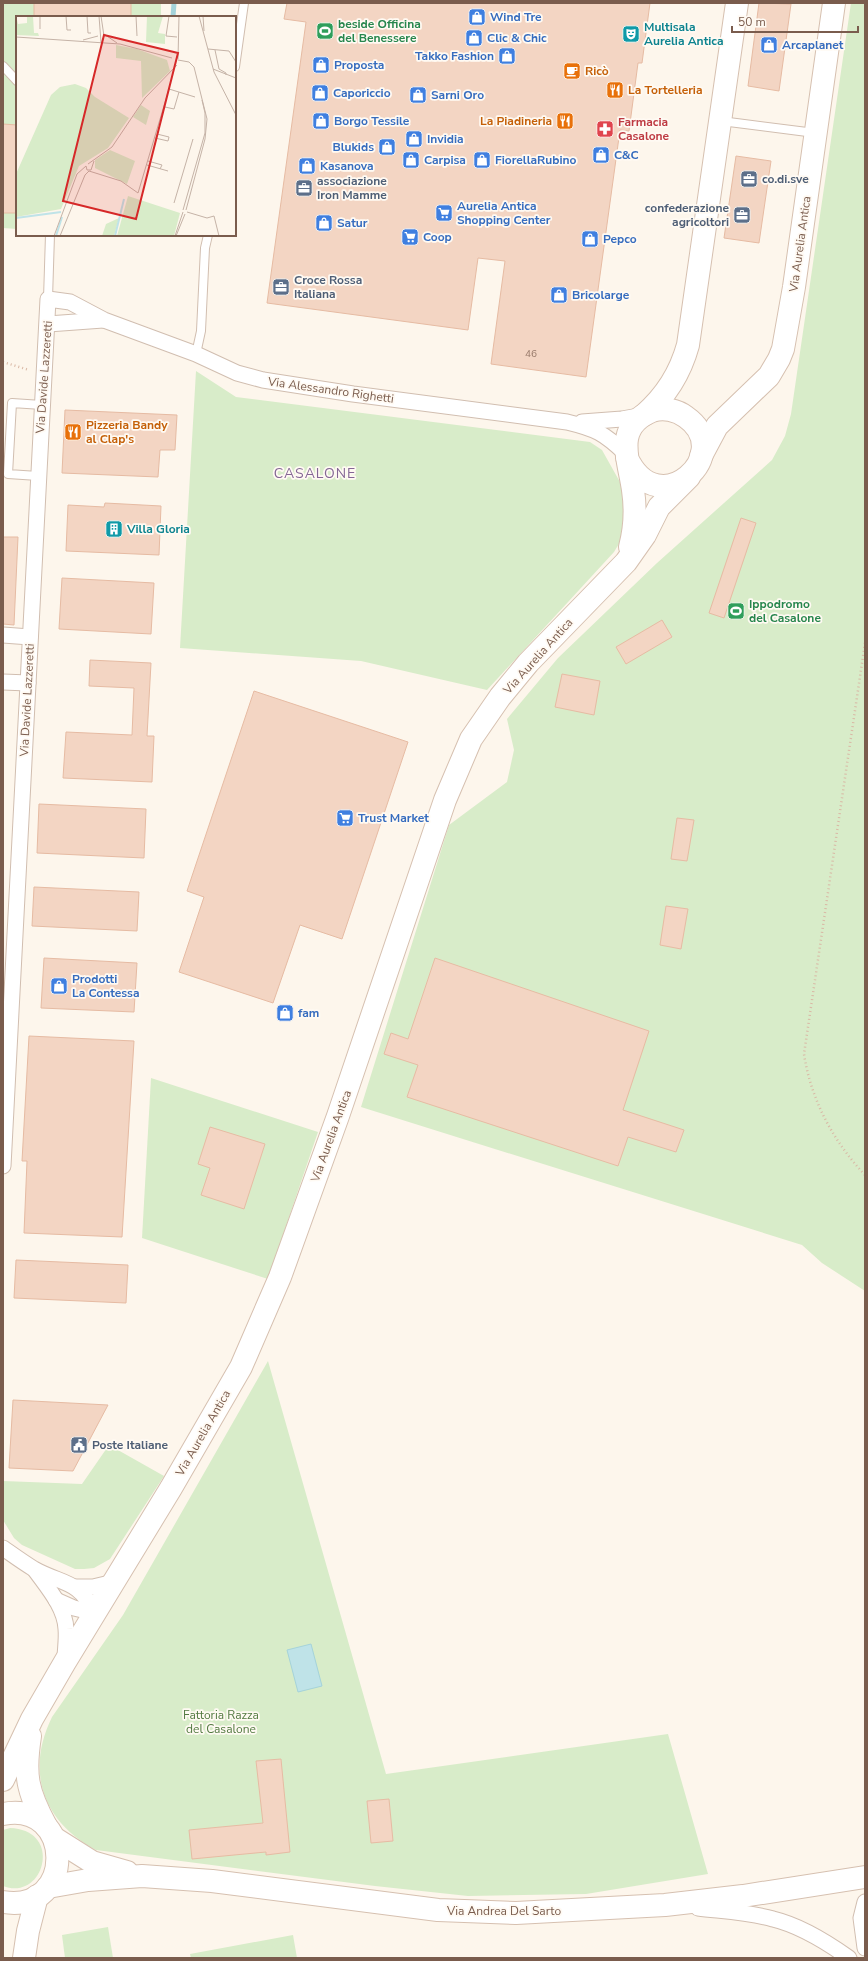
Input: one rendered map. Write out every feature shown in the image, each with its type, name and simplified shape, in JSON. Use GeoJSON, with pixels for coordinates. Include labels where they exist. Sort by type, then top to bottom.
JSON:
{"type":"FeatureCollection","features":[{"type":"Feature","properties":{"kind":"street","name":"Via Aurelia Antica"},"geometry":{"type":"LineString","coordinates":[[3,1780],[32,1719],[171,1488],[240,1366],[280,1277],[338,1116],[445,800],[471,739],[500,698],[528,663],[626,562],[644,535],[659,507],[697,468],[717,426],[762,383],[779,359],[784,344],[794,288],[834,3]]}},
{"type":"Feature","properties":{"kind":"street"},"geometry":{"type":"LineString","coordinates":[[626,562],[636,520],[633,489],[626,456],[627,435],[637,420],[654,406],[672,385],[679,372],[688,346],[721,121],[736,6]]}},
{"type":"Feature","properties":{"kind":"street","name":"Via Alessandro Righetti"},"geometry":{"type":"LineString","coordinates":[[48,299],[70,302],[104,320],[196,354],[237,373],[278,384],[567,422]]}},
{"type":"Feature","properties":{"kind":"street","name":"Via Davide Lazzeretti"},"geometry":{"type":"LineString","coordinates":[[3,1166],[8,960],[28,683],[38,476],[48,324],[48,299]]}},
{"type":"Feature","properties":{"kind":"street"},"geometry":{"type":"LineString","coordinates":[[48,324],[104,320]]}},
{"type":"Feature","properties":{"kind":"street"},"geometry":{"type":"LineString","coordinates":[[567,422],[596,422],[644,414],[656,410],[669,409],[692,420],[699,431],[702,444],[702,456]]}},
{"type":"Feature","properties":{"kind":"street"},"geometry":{"type":"LineString","coordinates":[[567,422],[595,429],[609,437],[626,456]]}},
{"type":"Feature","properties":{"kind":"street","name":"Via Aurelia Antica"},"geometry":{"type":"LineString","coordinates":[[626,456],[632,469],[641,478],[652,484],[665,486],[678,483],[688,477]]}},
{"type":"Feature","properties":{"kind":"street"},"geometry":{"type":"LineString","coordinates":[[3,635],[30,637]]}},
{"type":"Feature","properties":{"kind":"street"},"geometry":{"type":"LineString","coordinates":[[3,682],[28,683]]}},
{"type":"Feature","properties":{"kind":"street"},"geometry":{"type":"LineString","coordinates":[[3,1548],[35,1570],[76,1587],[88,1599],[95,1613]]}},
{"type":"Feature","properties":{"kind":"street"},"geometry":{"type":"LineString","coordinates":[[35,1570],[56,1600],[64,1617],[66,1630],[65,1662]]}},
{"type":"Feature","properties":{"kind":"street"},"geometry":{"type":"LineString","coordinates":[[76,1587],[93,1587],[114,1582]]}},
{"type":"Feature","properties":{"kind":"street"},"geometry":{"type":"LineString","coordinates":[[56,1600],[74,1608],[95,1613]]}},
{"type":"Feature","properties":{"kind":"street","name":"Via Aurelia Antica"},"geometry":{"type":"LineString","coordinates":[[24,1958],[28,1931],[42,1892],[55,1874],[58,1860],[50,1832],[30,1792],[27,1777],[26,1761],[32,1719]]}},
{"type":"Feature","properties":{"kind":"street"},"geometry":{"type":"LineString","coordinates":[[3,1814],[15,1813],[28,1815],[50,1832]]}},
{"type":"Feature","properties":{"kind":"street","name":"Via Andrea Del Sarto"},"geometry":{"type":"LineString","coordinates":[[50,1832],[92,1862],[142,1876]]}},
{"type":"Feature","properties":{"kind":"street","name":"Via Andrea Del Sarto"},"geometry":{"type":"LineString","coordinates":[[42,1892],[88,1880],[142,1876],[212,1881],[438,1910],[516,1913],[665,1905],[743,1896],[865,1877]]}},
{"type":"Feature","properties":{"kind":"street"},"geometry":{"type":"LineString","coordinates":[[3,1902],[17,1903],[42,1892]]}},
{"type":"Feature","properties":{"kind":"street"},"geometry":{"type":"LineString","coordinates":[[865,1902],[861,1918],[865,1948]]}},
{"type":"Feature","properties":{"kind":"street"},"geometry":{"type":"LineString","coordinates":[[665,1905],[735,1912],[774,1919],[809,1934],[849,1958]]}},
{"type":"Feature","properties":{"kind":"lane"},"geometry":{"type":"LineString","coordinates":[[236,60],[244,3]]}},
{"type":"Feature","properties":{"kind":"lane"},"geometry":{"type":"LineString","coordinates":[[3,66],[16,80]]}},
{"type":"Feature","properties":{"kind":"lane"},"geometry":{"type":"LineString","coordinates":[[721,121],[816,134]]}},
{"type":"Feature","properties":{"kind":"lane","name":"Via Davide Lazzeretti"},"geometry":{"type":"LineString","coordinates":[[48,299],[50,236]]}},
{"type":"Feature","properties":{"kind":"lane"},"geometry":{"type":"LineString","coordinates":[[196,354],[200,331],[204,248],[208,236]]}},
{"type":"Feature","properties":{"kind":"lane"},"geometry":{"type":"LineString","coordinates":[[38,476],[8,474],[12,403],[42,405]]}},
{"type":"Feature","properties":{"kind":"path"},"geometry":{"type":"LineString","coordinates":[[3,362],[44,375]]}},
{"type":"Feature","properties":{"kind":"path"},"geometry":{"type":"LineString","coordinates":[[865,643],[804,1054],[810,1082],[823,1117],[842,1149],[865,1175]]}},
{"type":"Feature","properties":{"kind":"green space"},"geometry":{"type":"Polygon","coordinates":[[[3,3],[161,3],[161,16],[16,16],[16,229],[3,228],[3,3]]]}},
{"type":"Feature","properties":{"kind":"green space","name":"Ippodromo del Casalone"},"geometry":{"type":"Polygon","coordinates":[[[851,3],[865,3],[865,1291],[822,1263],[802,1245],[361,1107],[449,825],[507,782],[514,750],[507,719],[558,658],[657,563],[772,460],[785,436],[791,414],[851,3]]]}},
{"type":"Feature","properties":{"kind":"green space"},"geometry":{"type":"Polygon","coordinates":[[[196,371],[236,397],[590,442],[602,450],[625,491],[628,511],[620,542],[614,552],[487,690],[361,661],[180,648],[196,371]]]}},
{"type":"Feature","properties":{"kind":"green space"},"geometry":{"type":"Polygon","coordinates":[[[151,1078],[318,1132],[268,1279],[142,1238],[151,1078]]]}},
{"type":"Feature","properties":{"kind":"green space","name":"Fattoria Razza del Casalone"},"geometry":{"type":"Polygon","coordinates":[[[268,1361],[386,1774],[668,1734],[708,1874],[586,1894],[468,1896],[375,1886],[96,1850],[78,1839],[63,1825],[52,1810],[44,1794],[40,1776],[40,1757],[44,1737],[52,1717],[123,1615],[268,1361]]]}},
{"type":"Feature","properties":{"kind":"green space"},"geometry":{"type":"Polygon","coordinates":[[[109,1445],[164,1476],[110,1559],[94,1568],[75,1569],[22,1545],[14,1538],[3,1520],[3,1481],[82,1484],[109,1445]]]}},
{"type":"Feature","properties":{"kind":"green space"},"geometry":{"type":"Polygon","coordinates":[[[10,1828],[27,1832],[37,1840],[42,1851],[42,1864],[37,1875],[29,1884],[17,1888],[3,1886],[3,1830],[10,1828]]]}},
{"type":"Feature","properties":{"kind":"green space"},"geometry":{"type":"Polygon","coordinates":[[[108,1927],[113,1958],[65,1958],[62,1935],[108,1927]]]}},
{"type":"Feature","properties":{"kind":"green space"},"geometry":{"type":"Polygon","coordinates":[[[293,1935],[297,1958],[191,1958],[190,1954],[293,1935]]]}},
{"type":"Feature","properties":{"kind":"water"},"geometry":{"type":"Polygon","coordinates":[[[311,1644],[322,1686],[298,1692],[287,1650],[311,1644]]]}},
{"type":"Feature","properties":{"kind":"building"},"geometry":{"type":"Polygon","coordinates":[[[34,3],[131,3],[131,16],[34,16],[34,3]]]}},
{"type":"Feature","properties":{"kind":"building","name":"Aurelia Antica Shopping Center"},"geometry":{"type":"Polygon","coordinates":[[[287,3],[650,3],[642,63],[638,63],[629,131],[620,130],[586,377],[491,364],[505,261],[478,258],[468,330],[267,303],[306,22],[284,19],[287,3]]]}},
{"type":"Feature","properties":{"kind":"building","name":"Arcaplanet"},"geometry":{"type":"Polygon","coordinates":[[[759,3],[791,4],[779,91],[748,86],[759,3]]]}},
{"type":"Feature","properties":{"kind":"building"},"geometry":{"type":"Polygon","coordinates":[[[3,124],[16,125],[16,213],[3,213],[3,124]]]}},
{"type":"Feature","properties":{"kind":"building"},"geometry":{"type":"Polygon","coordinates":[[[736,156],[771,161],[759,243],[724,238],[736,156]]]}},
{"type":"Feature","properties":{"kind":"building"},"geometry":{"type":"Polygon","coordinates":[[[65,410],[177,415],[175,450],[160,450],[158,477],[62,473],[65,410]]]}},
{"type":"Feature","properties":{"kind":"building","name":"Villa Gloria"},"geometry":{"type":"Polygon","coordinates":[[[105,503],[161,506],[159,555],[66,551],[68,505],[104,507],[105,503]]]}},
{"type":"Feature","properties":{"kind":"building"},"geometry":{"type":"Polygon","coordinates":[[[741,518],[756,523],[724,618],[709,613],[741,518]]]}},
{"type":"Feature","properties":{"kind":"building"},"geometry":{"type":"Polygon","coordinates":[[[3,537],[18,537],[14,625],[3,624],[3,537]]]}},
{"type":"Feature","properties":{"kind":"building"},"geometry":{"type":"Polygon","coordinates":[[[62,578],[154,583],[151,634],[59,629],[62,578]]]}},
{"type":"Feature","properties":{"kind":"building"},"geometry":{"type":"Polygon","coordinates":[[[662,620],[672,637],[626,664],[616,647],[662,620]]]}},
{"type":"Feature","properties":{"kind":"building"},"geometry":{"type":"Polygon","coordinates":[[[90,660],[151,663],[147,736],[154,736],[152,782],[63,778],[66,732],[132,735],[134,688],[89,686],[90,660]]]}},
{"type":"Feature","properties":{"kind":"building"},"geometry":{"type":"Polygon","coordinates":[[[562,674],[600,681],[594,715],[555,707],[562,674]]]}},
{"type":"Feature","properties":{"kind":"building"},"geometry":{"type":"Polygon","coordinates":[[[254,691],[408,742],[342,939],[300,925],[273,1003],[179,972],[204,897],[187,891],[254,691]]]}},
{"type":"Feature","properties":{"kind":"building"},"geometry":{"type":"Polygon","coordinates":[[[39,804],[146,809],[144,858],[37,853],[39,804]]]}},
{"type":"Feature","properties":{"kind":"building"},"geometry":{"type":"Polygon","coordinates":[[[677,818],[694,820],[687,861],[671,859],[677,818]]]}},
{"type":"Feature","properties":{"kind":"building"},"geometry":{"type":"Polygon","coordinates":[[[34,887],[139,892],[137,931],[32,926],[34,887]]]}},
{"type":"Feature","properties":{"kind":"building"},"geometry":{"type":"Polygon","coordinates":[[[666,906],[688,909],[681,949],[660,945],[666,906]]]}},
{"type":"Feature","properties":{"kind":"building"},"geometry":{"type":"Polygon","coordinates":[[[44,958],[137,963],[134,1012],[41,1008],[44,958]]]}},
{"type":"Feature","properties":{"kind":"building"},"geometry":{"type":"Polygon","coordinates":[[[435,958],[649,1031],[623,1110],[684,1130],[676,1152],[628,1137],[618,1166],[407,1097],[418,1065],[384,1054],[391,1033],[408,1039],[435,958]]]}},
{"type":"Feature","properties":{"kind":"building"},"geometry":{"type":"Polygon","coordinates":[[[29,1036],[134,1041],[122,1237],[24,1233],[27,1161],[22,1161],[29,1036]]]}},
{"type":"Feature","properties":{"kind":"building"},"geometry":{"type":"Polygon","coordinates":[[[210,1127],[265,1144],[244,1209],[201,1195],[210,1168],[198,1164],[210,1127]]]}},
{"type":"Feature","properties":{"kind":"building"},"geometry":{"type":"Polygon","coordinates":[[[16,1260],[128,1265],[126,1303],[14,1298],[16,1260]]]}},
{"type":"Feature","properties":{"kind":"building"},"geometry":{"type":"Polygon","coordinates":[[[13,1400],[108,1405],[73,1471],[9,1468],[13,1400]]]}},
{"type":"Feature","properties":{"kind":"building"},"geometry":{"type":"Polygon","coordinates":[[[281,1759],[290,1852],[266,1855],[266,1852],[192,1859],[189,1830],[263,1823],[256,1761],[281,1759]]]}},
{"type":"Feature","properties":{"kind":"building"},"geometry":{"type":"Polygon","coordinates":[[[389,1799],[393,1841],[371,1843],[367,1801],[389,1799]]]}},
{"type":"Feature","properties":{"kind":"waterway"},"geometry":{"type":"LineString","coordinates":[[173,16],[174,3]]}},
{"type":"Feature","properties":{"kind":"place","name":"Wind Tre"},"geometry":{"type":"Point","coordinates":[477,17]}},
{"type":"Feature","properties":{"kind":"place","name":"beside Officina del Benessere"},"geometry":{"type":"Point","coordinates":[325,31]}},
{"type":"Feature","properties":{"kind":"place","name":"Multisala Aurelia Antica"},"geometry":{"type":"Point","coordinates":[631,34]}},
{"type":"Feature","properties":{"kind":"place","name":"Clic & Chic"},"geometry":{"type":"Point","coordinates":[474,38]}},
{"type":"Feature","properties":{"kind":"place","name":"Arcaplanet"},"geometry":{"type":"Point","coordinates":[769,45]}},
{"type":"Feature","properties":{"kind":"place","name":"Takko Fashion"},"geometry":{"type":"Point","coordinates":[507,56]}},
{"type":"Feature","properties":{"kind":"place","name":"Proposta"},"geometry":{"type":"Point","coordinates":[321,65]}},
{"type":"Feature","properties":{"kind":"place","name":"Ricò"},"geometry":{"type":"Point","coordinates":[572,71]}},
{"type":"Feature","properties":{"kind":"place","name":"La Tortelleria"},"geometry":{"type":"Point","coordinates":[615,90]}},
{"type":"Feature","properties":{"kind":"place","name":"Caporiccio"},"geometry":{"type":"Point","coordinates":[320,93]}},
{"type":"Feature","properties":{"kind":"place","name":"Sarni Oro"},"geometry":{"type":"Point","coordinates":[418,95]}},
{"type":"Feature","properties":{"kind":"place","name":"Borgo Tessile"},"geometry":{"type":"Point","coordinates":[321,121]}},
{"type":"Feature","properties":{"kind":"place","name":"La Piadineria"},"geometry":{"type":"Point","coordinates":[565,121]}},
{"type":"Feature","properties":{"kind":"place","name":"Farmacia Casalone"},"geometry":{"type":"Point","coordinates":[605,129]}},
{"type":"Feature","properties":{"kind":"place","name":"Invidia"},"geometry":{"type":"Point","coordinates":[414,139]}},
{"type":"Feature","properties":{"kind":"place","name":"Blukids"},"geometry":{"type":"Point","coordinates":[387,147]}},
{"type":"Feature","properties":{"kind":"place","name":"C&C"},"geometry":{"type":"Point","coordinates":[601,155]}},
{"type":"Feature","properties":{"kind":"place","name":"Carpisa"},"geometry":{"type":"Point","coordinates":[411,160]}},
{"type":"Feature","properties":{"kind":"place","name":"FiorellaRubino"},"geometry":{"type":"Point","coordinates":[482,160]}},
{"type":"Feature","properties":{"kind":"place","name":"Kasanova"},"geometry":{"type":"Point","coordinates":[307,166]}},
{"type":"Feature","properties":{"kind":"place","name":"co.di.sve"},"geometry":{"type":"Point","coordinates":[749,179]}},
{"type":"Feature","properties":{"kind":"place","name":"associazione Iron Mamme"},"geometry":{"type":"Point","coordinates":[304,188]}},
{"type":"Feature","properties":{"kind":"place","name":"Aurelia Antica Shopping Center"},"geometry":{"type":"Point","coordinates":[444,213]}},
{"type":"Feature","properties":{"kind":"place","name":"confederazione agricoltori"},"geometry":{"type":"Point","coordinates":[742,215]}},
{"type":"Feature","properties":{"kind":"place","name":"Satur"},"geometry":{"type":"Point","coordinates":[324,223]}},
{"type":"Feature","properties":{"kind":"place","name":"Coop"},"geometry":{"type":"Point","coordinates":[410,237]}},
{"type":"Feature","properties":{"kind":"place","name":"Pepco"},"geometry":{"type":"Point","coordinates":[590,239]}},
{"type":"Feature","properties":{"kind":"place","name":"Croce Rossa Italiana"},"geometry":{"type":"Point","coordinates":[281,287]}},
{"type":"Feature","properties":{"kind":"place","name":"Bricolarge"},"geometry":{"type":"Point","coordinates":[559,295]}},
{"type":"Feature","properties":{"kind":"place","name":"Pizzeria Bandy al Clap's"},"geometry":{"type":"Point","coordinates":[73,432]}},
{"type":"Feature","properties":{"kind":"place","name":"Villa Gloria"},"geometry":{"type":"Point","coordinates":[114,529]}},
{"type":"Feature","properties":{"kind":"place","name":"Ippodromo del Casalone"},"geometry":{"type":"Point","coordinates":[736,611]}},
{"type":"Feature","properties":{"kind":"place","name":"Trust Market"},"geometry":{"type":"Point","coordinates":[345,818]}},
{"type":"Feature","properties":{"kind":"place","name":"Prodotti La Contessa"},"geometry":{"type":"Point","coordinates":[59,986]}},
{"type":"Feature","properties":{"kind":"place","name":"fam"},"geometry":{"type":"Point","coordinates":[285,1013]}},
{"type":"Feature","properties":{"kind":"place","name":"Poste Italiane"},"geometry":{"type":"Point","coordinates":[79,1445]}},
{"type":"Feature","properties":{"kind":"district","name":"CASALONE"},"geometry":{"type":"Point","coordinates":[315,473]}}]}
